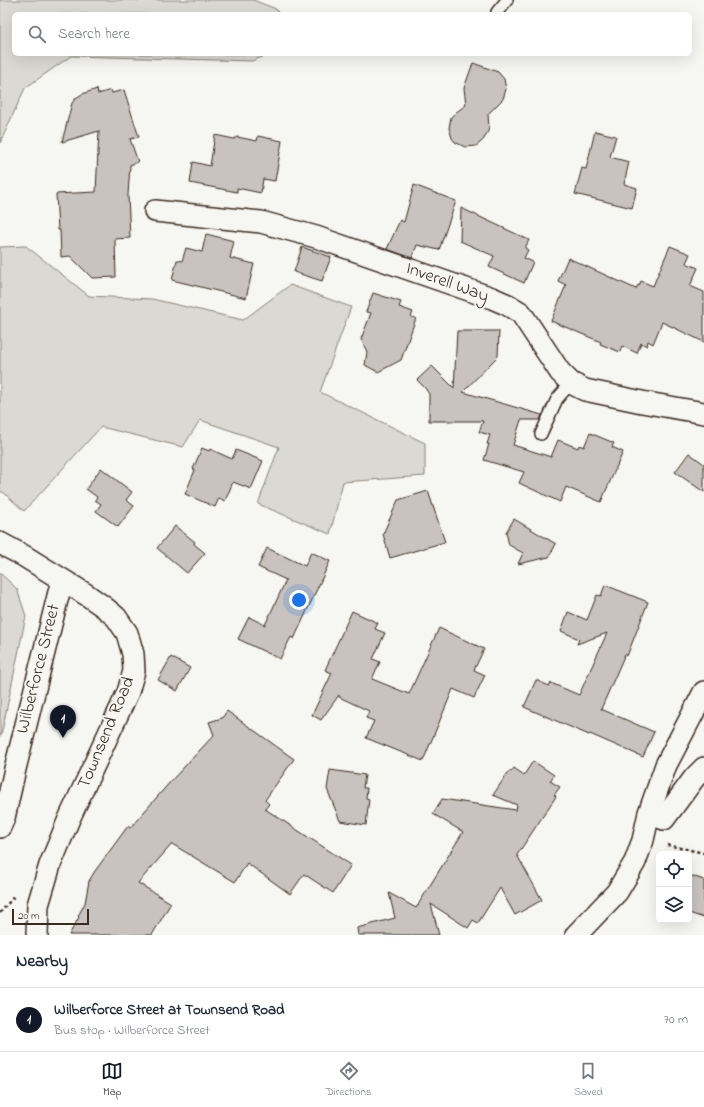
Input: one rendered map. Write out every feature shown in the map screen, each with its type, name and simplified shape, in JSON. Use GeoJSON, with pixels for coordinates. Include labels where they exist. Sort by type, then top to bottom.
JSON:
{"type":"FeatureCollection","features":[{"type":"Feature","properties":{"kind":"street","name":"Inverell Way"},"geometry":{"type":"LineString","coordinates":[[155,211],[261,222],[316,236],[492,298],[521,313],[560,372],[571,383],[592,392],[704,413]]}},
{"type":"Feature","properties":{"kind":"street","name":"Townsend Road"},"geometry":{"type":"LineString","coordinates":[[0,543],[24,556],[104,606],[128,633],[133,654],[134,671],[128,692],[69,819],[50,865],[38,905],[37,935]]}},
{"type":"Feature","properties":{"kind":"street","name":"Wilberforce Street"},"geometry":{"type":"LineString","coordinates":[[0,827],[4,818],[62,580]]}},
{"type":"Feature","properties":{"kind":"street"},"geometry":{"type":"LineString","coordinates":[[576,935],[617,892],[635,862],[643,840],[649,813],[666,765],[704,692]]}},
{"type":"Feature","properties":{"kind":"street"},"geometry":{"type":"LineString","coordinates":[[649,813],[664,819],[695,777],[704,768]]}},
{"type":"Feature","properties":{"kind":"lane"},"geometry":{"type":"LineString","coordinates":[[497,12],[507,0]]}},
{"type":"Feature","properties":{"kind":"lane"},"geometry":{"type":"LineString","coordinates":[[541,434],[557,399],[571,383]]}},
{"type":"Feature","properties":{"kind":"path"},"geometry":{"type":"LineString","coordinates":[[643,840],[704,853]]}},
{"type":"Feature","properties":{"kind":"shaded area"},"geometry":{"type":"Polygon","coordinates":[[[0,0],[253,0],[276,9],[278,12],[12,12],[12,56],[71,56],[25,88],[0,143],[0,0]]]}},
{"type":"Feature","properties":{"kind":"shaded area"},"geometry":{"type":"Polygon","coordinates":[[[71,56],[265,56],[252,61],[71,56]]]}},
{"type":"Feature","properties":{"kind":"shaded area"},"geometry":{"type":"Polygon","coordinates":[[[26,246],[89,296],[152,299],[243,320],[290,285],[351,307],[320,392],[425,443],[425,476],[343,482],[330,534],[258,504],[279,447],[200,420],[183,447],[101,427],[24,511],[3,492],[0,492],[0,247],[26,246]]]}},
{"type":"Feature","properties":{"kind":"shaded area"},"geometry":{"type":"Polygon","coordinates":[[[0,573],[17,589],[26,616],[1,736],[0,736],[0,573]]]}},
{"type":"Feature","properties":{"kind":"building"},"geometry":{"type":"Polygon","coordinates":[[[473,63],[498,72],[504,79],[506,89],[503,99],[488,114],[489,129],[484,139],[476,146],[465,147],[455,142],[449,128],[451,117],[466,105],[464,88],[473,63]]]}},
{"type":"Feature","properties":{"kind":"building"},"geometry":{"type":"Polygon","coordinates":[[[97,89],[98,94],[111,90],[112,93],[124,90],[139,137],[130,139],[138,162],[130,165],[128,195],[130,238],[115,239],[116,277],[92,278],[70,256],[61,257],[56,194],[96,192],[99,131],[62,142],[72,103],[82,94],[97,89]]]}},
{"type":"Feature","properties":{"kind":"building"},"geometry":{"type":"Polygon","coordinates":[[[595,131],[616,136],[610,157],[629,162],[624,184],[637,188],[632,208],[575,194],[582,168],[586,169],[595,131]]]}},
{"type":"Feature","properties":{"kind":"building"},"geometry":{"type":"Polygon","coordinates":[[[215,135],[234,139],[237,137],[257,141],[258,136],[282,141],[275,181],[263,179],[261,193],[237,188],[237,192],[190,183],[193,162],[210,166],[215,135]]]}},
{"type":"Feature","properties":{"kind":"building"},"geometry":{"type":"Polygon","coordinates":[[[414,185],[456,201],[439,250],[417,245],[412,258],[387,249],[400,220],[404,222],[414,185]]]}},
{"type":"Feature","properties":{"kind":"building"},"geometry":{"type":"Polygon","coordinates":[[[461,208],[529,240],[525,248],[528,250],[524,258],[533,262],[524,283],[489,267],[494,256],[460,241],[461,208]]]}},
{"type":"Feature","properties":{"kind":"building"},"geometry":{"type":"Polygon","coordinates":[[[206,234],[234,241],[230,258],[254,264],[246,298],[172,280],[177,260],[182,261],[186,248],[202,252],[206,234]]]}},
{"type":"Feature","properties":{"kind":"building"},"geometry":{"type":"Polygon","coordinates":[[[670,246],[690,254],[686,263],[698,268],[690,286],[704,292],[704,342],[662,322],[653,344],[648,341],[647,346],[641,343],[637,353],[622,346],[620,352],[600,344],[601,342],[551,321],[566,285],[558,281],[568,258],[636,289],[641,281],[653,286],[670,246]]]}},
{"type":"Feature","properties":{"kind":"building"},"geometry":{"type":"Polygon","coordinates":[[[302,247],[331,257],[322,281],[294,272],[302,247]]]}},
{"type":"Feature","properties":{"kind":"building"},"geometry":{"type":"Polygon","coordinates":[[[373,293],[401,302],[399,307],[413,312],[411,317],[416,318],[401,360],[378,372],[365,365],[367,352],[361,339],[371,313],[366,312],[373,293]]]}},
{"type":"Feature","properties":{"kind":"building"},"geometry":{"type":"Polygon","coordinates":[[[457,331],[499,331],[498,356],[463,392],[542,415],[540,420],[521,420],[513,445],[551,457],[558,440],[578,448],[579,445],[584,447],[590,433],[614,443],[612,447],[623,452],[601,502],[566,487],[560,502],[519,483],[524,472],[484,460],[490,435],[479,432],[483,421],[429,421],[429,394],[417,380],[432,366],[454,388],[457,331]]]}},
{"type":"Feature","properties":{"kind":"building"},"geometry":{"type":"Polygon","coordinates":[[[202,448],[209,451],[210,449],[232,459],[236,450],[263,461],[251,489],[233,482],[225,501],[219,498],[215,507],[185,494],[202,448]]]}},
{"type":"Feature","properties":{"kind":"building"},"geometry":{"type":"Polygon","coordinates":[[[689,453],[704,464],[704,492],[675,472],[689,453]]]}},
{"type":"Feature","properties":{"kind":"building"},"geometry":{"type":"Polygon","coordinates":[[[101,468],[132,492],[126,500],[134,506],[118,527],[96,511],[101,504],[95,500],[97,497],[86,489],[101,468]]]}},
{"type":"Feature","properties":{"kind":"building"},"geometry":{"type":"Polygon","coordinates":[[[428,491],[445,542],[390,558],[383,534],[398,500],[428,491]]]}},
{"type":"Feature","properties":{"kind":"building"},"geometry":{"type":"Polygon","coordinates":[[[514,519],[556,544],[549,557],[518,564],[523,553],[509,545],[506,532],[514,519]]]}},
{"type":"Feature","properties":{"kind":"building"},"geometry":{"type":"Polygon","coordinates":[[[175,526],[195,542],[194,544],[205,553],[187,573],[157,548],[175,526]]]}},
{"type":"Feature","properties":{"kind":"building"},"geometry":{"type":"Polygon","coordinates":[[[267,548],[305,566],[311,552],[330,561],[294,639],[291,637],[280,659],[238,639],[249,617],[265,625],[286,580],[258,567],[267,548]]]}},
{"type":"Feature","properties":{"kind":"building"},"geometry":{"type":"Polygon","coordinates":[[[605,585],[648,602],[627,656],[625,654],[601,709],[654,732],[643,757],[524,707],[536,680],[549,686],[551,683],[579,695],[607,633],[577,644],[579,639],[561,631],[568,612],[587,620],[597,595],[601,596],[605,585]]]}},
{"type":"Feature","properties":{"kind":"building"},"geometry":{"type":"Polygon","coordinates":[[[352,611],[378,623],[375,629],[385,633],[373,659],[380,662],[372,679],[409,694],[439,628],[484,649],[474,670],[485,675],[474,698],[453,689],[423,761],[366,738],[374,721],[366,718],[369,711],[339,697],[339,695],[321,720],[312,715],[332,673],[325,670],[352,611]]]}},
{"type":"Feature","properties":{"kind":"building"},"geometry":{"type":"Polygon","coordinates":[[[171,657],[190,668],[177,691],[158,680],[171,657]]]}},
{"type":"Feature","properties":{"kind":"building"},"geometry":{"type":"Polygon","coordinates":[[[227,711],[294,759],[265,800],[269,804],[265,809],[351,865],[333,893],[304,874],[290,894],[247,863],[235,882],[172,844],[138,883],[171,903],[152,935],[69,935],[85,903],[89,881],[95,871],[128,826],[130,828],[214,735],[209,722],[222,718],[227,711]]]}},
{"type":"Feature","properties":{"kind":"building"},"geometry":{"type":"Polygon","coordinates":[[[533,761],[554,775],[550,781],[560,787],[554,795],[556,796],[555,798],[517,855],[542,900],[515,915],[500,888],[478,923],[473,920],[468,928],[431,904],[439,935],[358,935],[357,928],[395,918],[389,893],[416,908],[463,832],[433,814],[442,799],[516,810],[517,805],[493,795],[509,771],[511,772],[514,768],[524,775],[533,761]]]}},
{"type":"Feature","properties":{"kind":"building"},"geometry":{"type":"Polygon","coordinates":[[[330,770],[365,775],[363,788],[367,788],[366,798],[369,799],[366,825],[340,821],[327,789],[330,770]]]}},
{"type":"Feature","properties":{"kind":"building"},"geometry":{"type":"Polygon","coordinates":[[[692,876],[704,880],[704,918],[692,914],[692,876]]]}},
{"type":"Feature","properties":{"kind":"place","name":"Wilberforce Street at Townsend Road"},"geometry":{"type":"Point","coordinates":[63,738]}}]}
